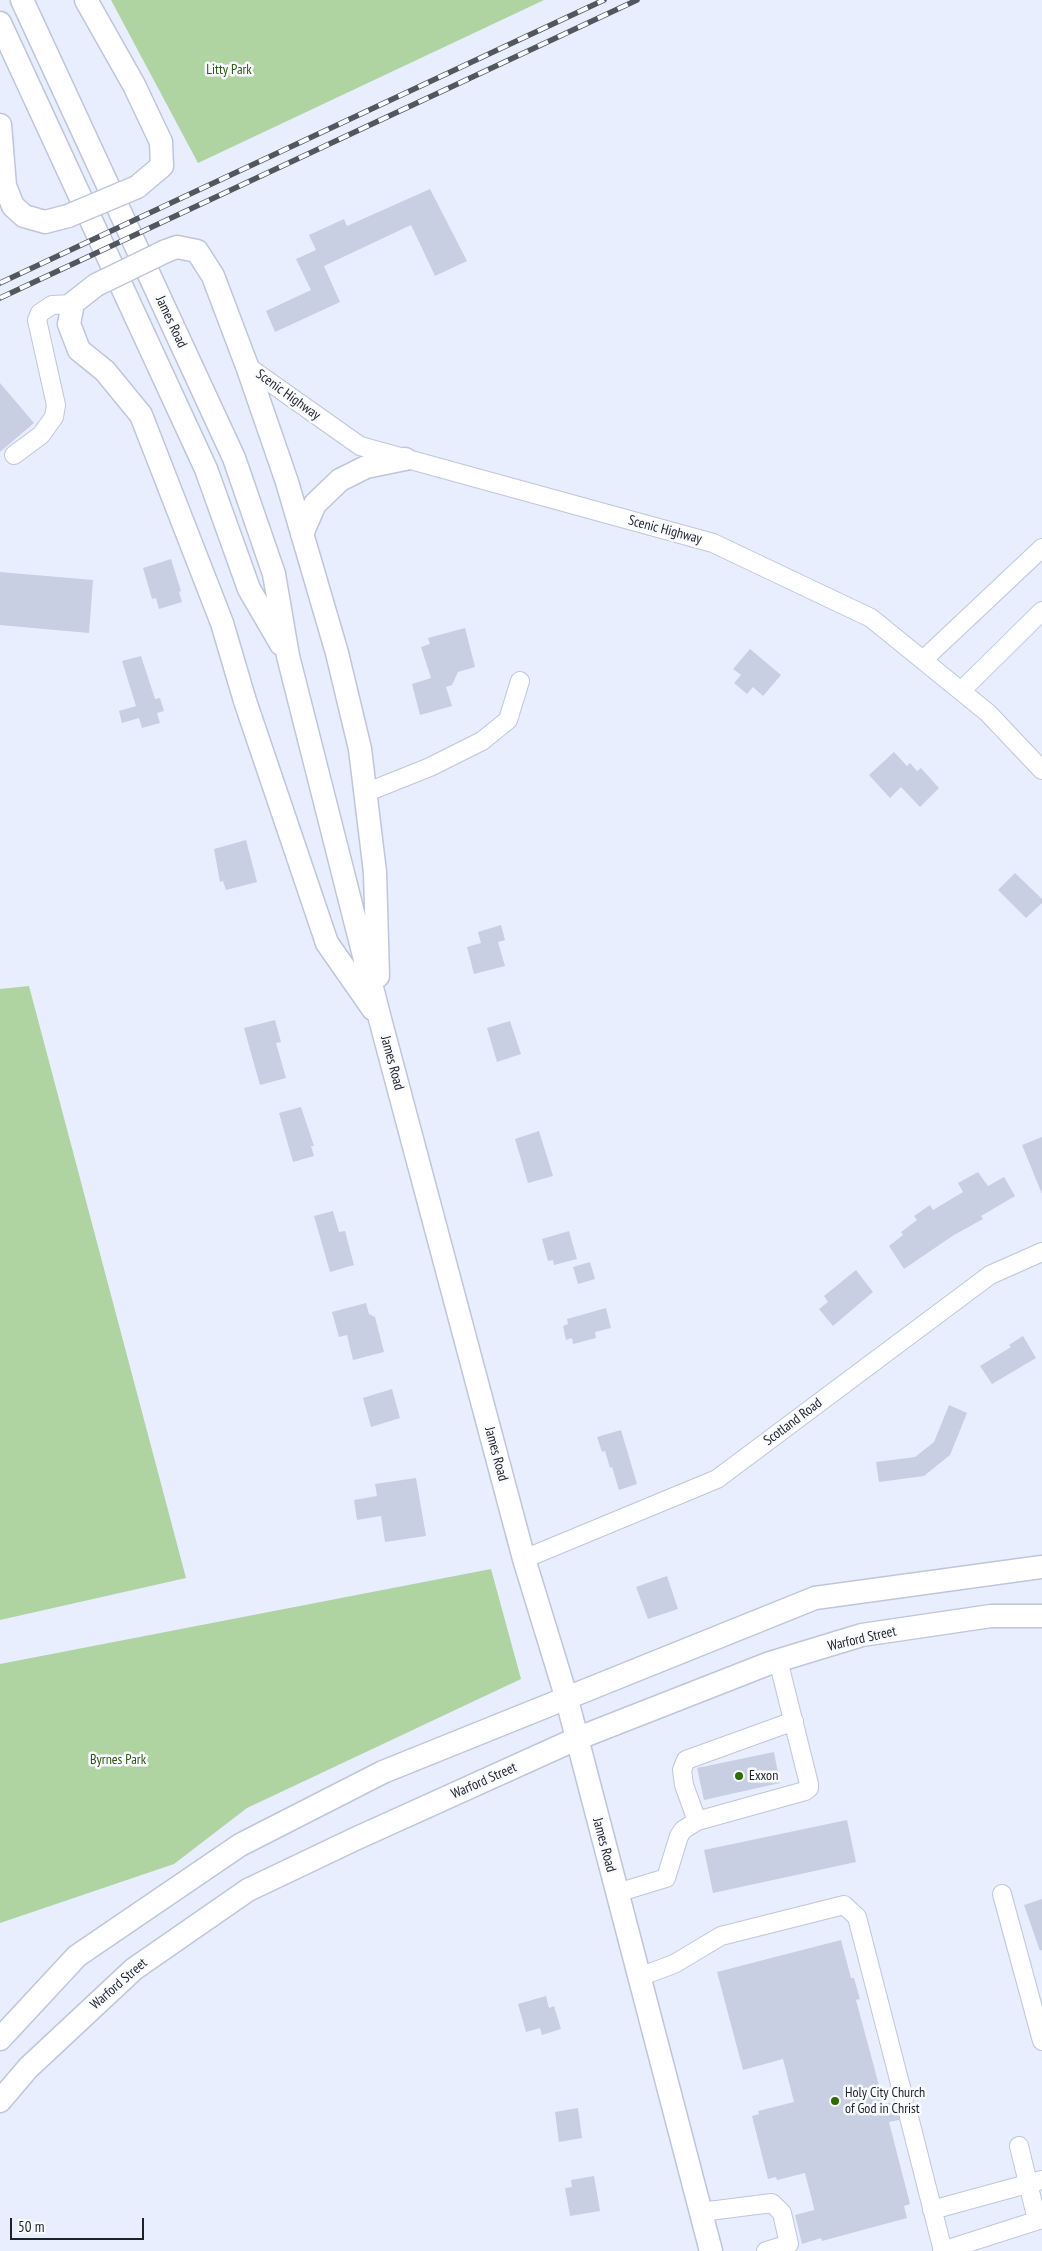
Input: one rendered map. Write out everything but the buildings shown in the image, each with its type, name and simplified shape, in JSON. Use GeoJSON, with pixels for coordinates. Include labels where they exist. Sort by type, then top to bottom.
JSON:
{"type":"FeatureCollection","features":[{"type":"Feature","properties":{"kind":"main road","name":"James Road"},"geometry":{"type":"LineString","coordinates":[[22,0],[234,458],[274,574],[288,656],[380,1019],[524,1559],[566,1696],[711,2251]]}},
{"type":"Feature","properties":{"kind":"main road"},"geometry":{"type":"LineString","coordinates":[[0,125],[5,186],[13,206],[24,216],[44,222],[68,216],[137,187],[162,166],[161,142],[134,85],[86,0]]}},
{"type":"Feature","properties":{"kind":"main road","name":"James Road"},"geometry":{"type":"LineString","coordinates":[[0,23],[206,469],[249,589],[288,656]]}},
{"type":"Feature","properties":{"kind":"main road"},"geometry":{"type":"LineString","coordinates":[[177,247],[196,250],[213,276],[247,366],[287,482],[337,652],[360,749],[375,872],[380,1019],[327,943],[245,701],[222,623],[141,415],[105,371],[79,350],[69,324],[73,304],[96,285],[166,250],[177,247]]}},
{"type":"Feature","properties":{"kind":"main road"},"geometry":{"type":"LineString","coordinates":[[302,534],[315,504],[340,480],[366,467],[405,459]]}},
{"type":"Feature","properties":{"kind":"main road"},"geometry":{"type":"LineString","coordinates":[[0,2039],[77,1956],[240,1845],[383,1772],[566,1696],[815,1598],[1042,1567]]}},
{"type":"Feature","properties":{"kind":"main road","name":"Warford Street"},"geometry":{"type":"LineString","coordinates":[[0,2101],[28,2068],[134,1968],[248,1890],[355,1838],[576,1739],[778,1660],[862,1636],[991,1616],[1042,1616]]}},
{"type":"Feature","properties":{"kind":"street"},"geometry":{"type":"LineString","coordinates":[[14,454],[40,435],[54,417],[56,405],[37,320],[40,313],[52,305],[73,304]]}},
{"type":"Feature","properties":{"kind":"street","name":"Scenic Highway"},"geometry":{"type":"LineString","coordinates":[[247,366],[360,446],[713,544],[871,618],[988,713],[1042,770]]}},
{"type":"Feature","properties":{"kind":"street"},"geometry":{"type":"LineString","coordinates":[[923,660],[1042,548]]}},
{"type":"Feature","properties":{"kind":"street"},"geometry":{"type":"LineString","coordinates":[[961,691],[1042,612]]}},
{"type":"Feature","properties":{"kind":"street"},"geometry":{"type":"LineString","coordinates":[[365,793],[430,767],[482,741],[508,720],[520,681]]}},
{"type":"Feature","properties":{"kind":"street","name":"Scotland Road"},"geometry":{"type":"LineString","coordinates":[[524,1559],[717,1479],[990,1275],[1042,1252]]}},
{"type":"Feature","properties":{"kind":"street"},"geometry":{"type":"LineString","coordinates":[[617,1894],[666,1878],[679,1836],[683,1830],[697,1821],[805,1791],[808,1788],[809,1784],[778,1660]]}},
{"type":"Feature","properties":{"kind":"street"},"geometry":{"type":"LineString","coordinates":[[697,1821],[684,1784],[682,1770],[686,1760],[794,1721]]}},
{"type":"Feature","properties":{"kind":"street"},"geometry":{"type":"LineString","coordinates":[[1002,1894],[1042,2041]]}},
{"type":"Feature","properties":{"kind":"street"},"geometry":{"type":"LineString","coordinates":[[639,1977],[674,1964],[721,1936],[844,1905],[857,1917],[904,2099]]}},
{"type":"Feature","properties":{"kind":"street"},"geometry":{"type":"LineString","coordinates":[[909,2117],[943,2251],[1040,2219],[1035,2182],[1019,2146]]}},
{"type":"Feature","properties":{"kind":"street"},"geometry":{"type":"LineString","coordinates":[[932,2210],[1035,2182]]}},
{"type":"Feature","properties":{"kind":"street"},"geometry":{"type":"LineString","coordinates":[[701,2212],[772,2203],[782,2213],[789,2244],[766,2251]]}},
{"type":"Feature","properties":{"kind":"green space","name":"Litty Park"},"geometry":{"type":"Polygon","coordinates":[[[111,0],[544,0],[198,163],[111,0]]]}},
{"type":"Feature","properties":{"kind":"green space"},"geometry":{"type":"Polygon","coordinates":[[[29,986],[186,1578],[0,1620],[0,989],[29,986]]]}},
{"type":"Feature","properties":{"kind":"green space","name":"Byrnes Park"},"geometry":{"type":"Polygon","coordinates":[[[491,1569],[521,1679],[247,1808],[174,1864],[0,1923],[0,1664],[491,1569]]]}},
{"type":"Feature","properties":{"kind":"railway"},"geometry":{"type":"LineString","coordinates":[[0,283],[604,0]]}},
{"type":"Feature","properties":{"kind":"railway"},"geometry":{"type":"LineString","coordinates":[[0,298],[637,0]]}},
{"type":"Feature","properties":{"kind":"place","name":"Exxon"},"geometry":{"type":"Point","coordinates":[739,1776]}},
{"type":"Feature","properties":{"kind":"place","name":"Holy City Church of God in Christ"},"geometry":{"type":"Point","coordinates":[835,2101]}}]}
